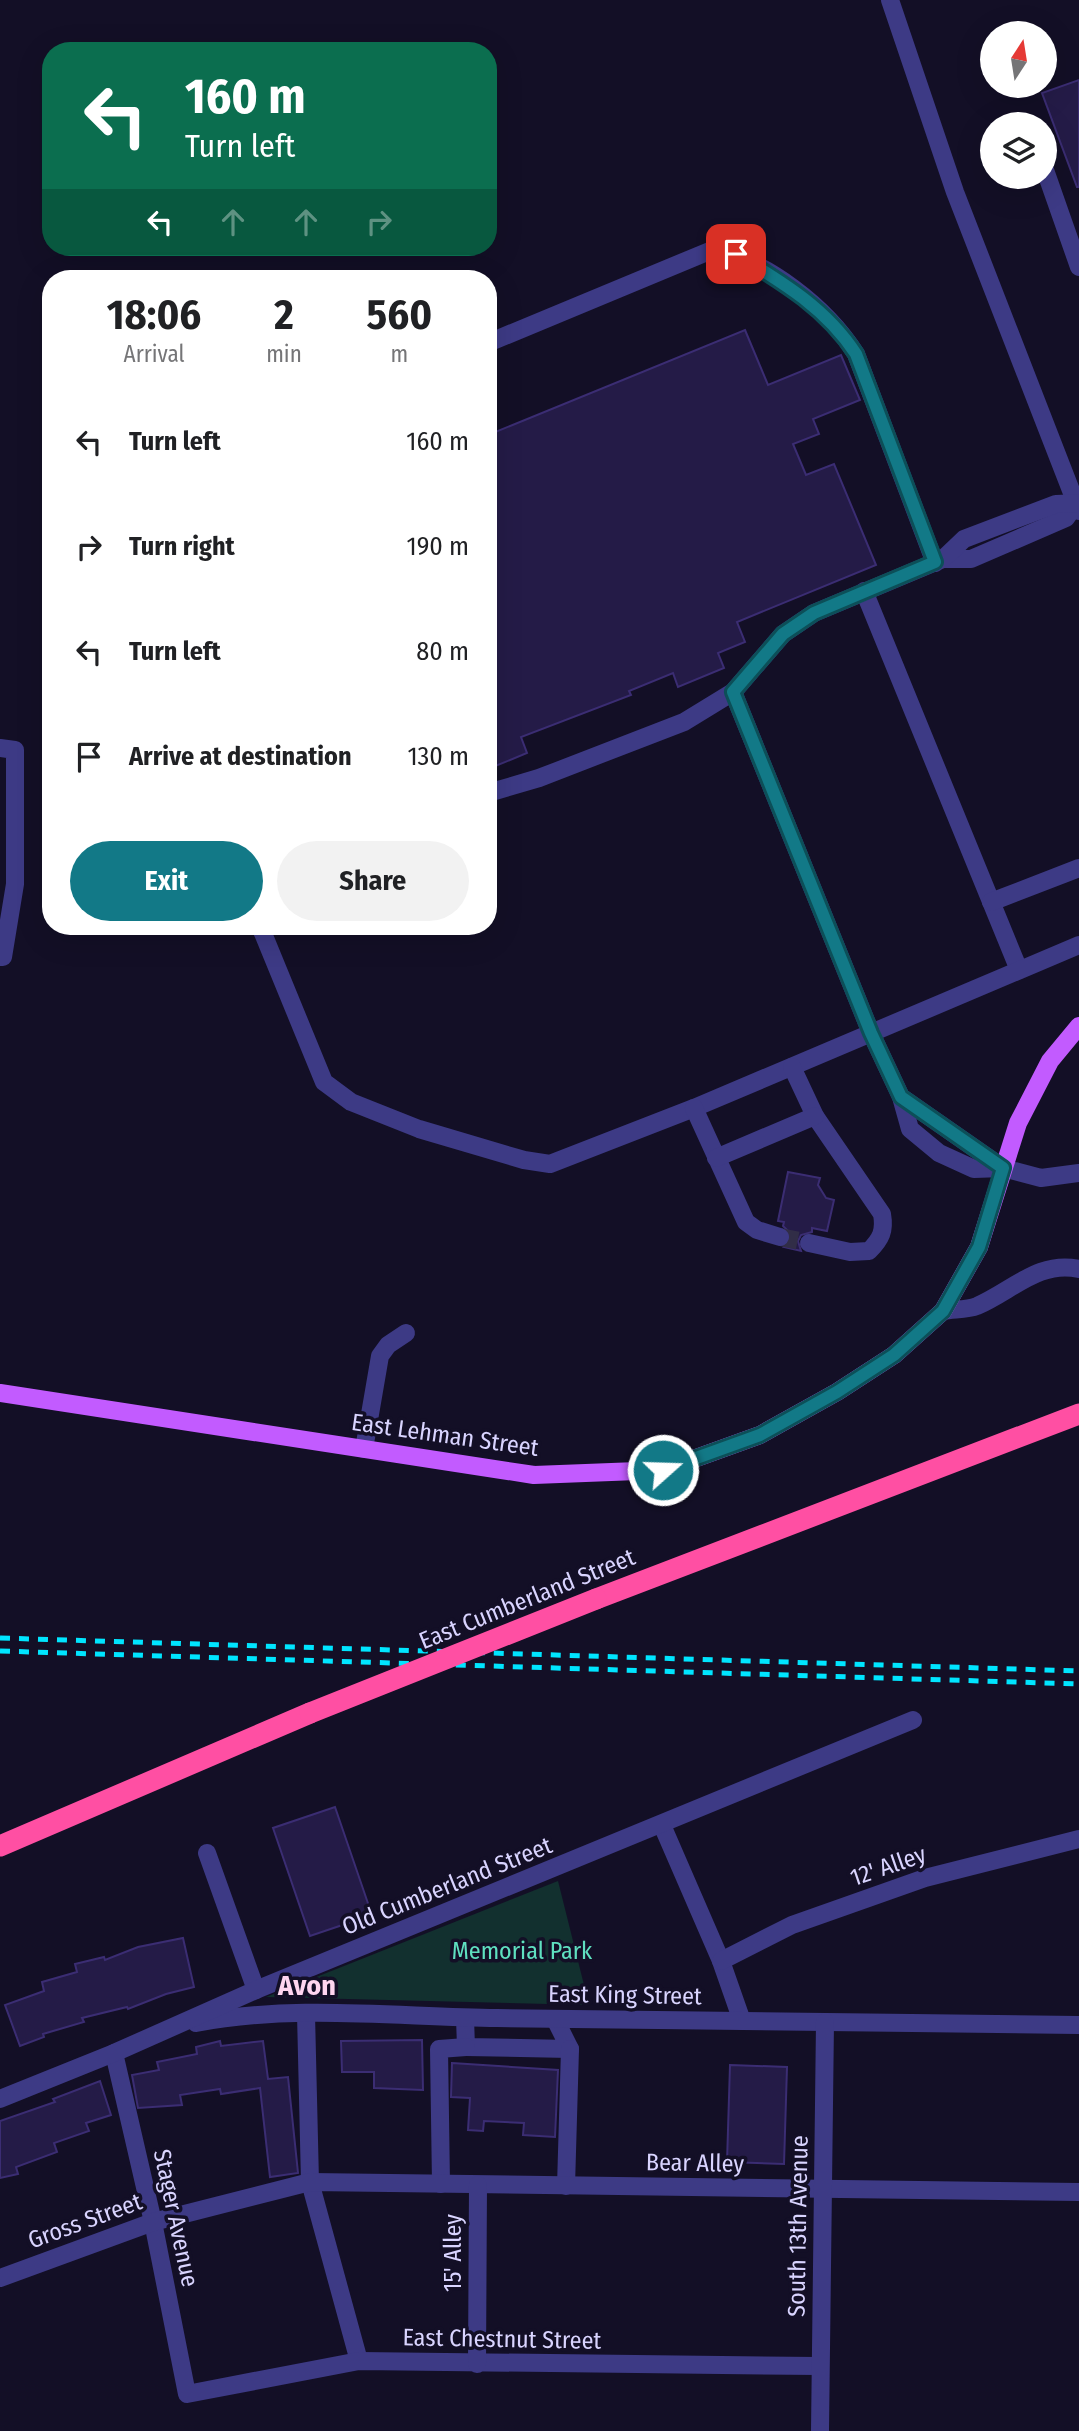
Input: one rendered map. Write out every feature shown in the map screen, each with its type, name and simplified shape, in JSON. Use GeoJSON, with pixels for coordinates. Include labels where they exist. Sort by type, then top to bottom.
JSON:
{"type":"FeatureCollection","features":[{"type":"Feature","properties":{"kind":"highway","name":"East Cumberland Street"},"geometry":{"type":"LineString","coordinates":[[0,1846],[310,1713],[1079,1414]]}},
{"type":"Feature","properties":{"kind":"main road","name":"East Lehman Street"},"geometry":{"type":"LineString","coordinates":[[0,1394],[534,1475],[663,1470],[760,1435],[837,1392],[894,1355],[943,1311],[979,1247],[1018,1123],[1050,1061],[1079,1026]]}},
{"type":"Feature","properties":{"kind":"street"},"geometry":{"type":"LineString","coordinates":[[497,790],[539,778],[684,722],[733,692],[783,634],[814,613],[939,561],[964,539],[1056,503],[1078,506],[955,192],[890,0]]}},
{"type":"Feature","properties":{"kind":"street"},"geometry":{"type":"LineString","coordinates":[[1052,189],[1079,267]]}},
{"type":"Feature","properties":{"kind":"street"},"geometry":{"type":"LineString","coordinates":[[497,339],[712,250],[736,254],[802,295],[840,330],[856,354],[939,561]]}},
{"type":"Feature","properties":{"kind":"street"},"geometry":{"type":"LineString","coordinates":[[864,592],[1019,971]]}},
{"type":"Feature","properties":{"kind":"street"},"geometry":{"type":"LineString","coordinates":[[733,692],[871,1033],[901,1097],[909,1129],[939,1153],[975,1169],[1003,1168],[1041,1178],[1079,1173]]}},
{"type":"Feature","properties":{"kind":"street"},"geometry":{"type":"LineString","coordinates":[[0,748],[15,750],[15,884],[3,957],[0,957]]}},
{"type":"Feature","properties":{"kind":"street"},"geometry":{"type":"LineString","coordinates":[[991,902],[1079,868]]}},
{"type":"Feature","properties":{"kind":"street"},"geometry":{"type":"LineString","coordinates":[[264,935],[324,1082],[351,1102],[419,1129],[524,1160],[550,1164],[694,1108],[1079,945]]}},
{"type":"Feature","properties":{"kind":"street"},"geometry":{"type":"LineString","coordinates":[[792,1067],[815,1116],[879,1210],[884,1228],[879,1241],[869,1251],[850,1252],[809,1243]]}},
{"type":"Feature","properties":{"kind":"street"},"geometry":{"type":"LineString","coordinates":[[694,1108],[746,1222],[757,1230],[780,1237]]}},
{"type":"Feature","properties":{"kind":"street"},"geometry":{"type":"LineString","coordinates":[[716,1158],[815,1116]]}},
{"type":"Feature","properties":{"kind":"street"},"geometry":{"type":"LineString","coordinates":[[943,1311],[975,1307],[1028,1276],[1079,1255]]}},
{"type":"Feature","properties":{"kind":"street"},"geometry":{"type":"LineString","coordinates":[[1060,1265],[1079,1269]]}},
{"type":"Feature","properties":{"kind":"street"},"geometry":{"type":"LineString","coordinates":[[364,1449],[380,1356],[388,1345],[406,1334]]}},
{"type":"Feature","properties":{"kind":"street","name":"Old Cumberland Street"},"geometry":{"type":"LineString","coordinates":[[0,2099],[114,2053],[256,1990],[914,1720]]}},
{"type":"Feature","properties":{"kind":"street"},"geometry":{"type":"LineString","coordinates":[[662,1825],[721,1961],[742,2021]]}},
{"type":"Feature","properties":{"kind":"street","name":"12' Alley"},"geometry":{"type":"LineString","coordinates":[[721,1961],[792,1925],[925,1878],[1079,1839]]}},
{"type":"Feature","properties":{"kind":"street"},"geometry":{"type":"LineString","coordinates":[[207,1853],[256,1990]]}},
{"type":"Feature","properties":{"kind":"street"},"geometry":{"type":"LineString","coordinates":[[306,2014],[310,2182],[359,2361]]}},
{"type":"Feature","properties":{"kind":"street","name":"East King Street"},"geometry":{"type":"LineString","coordinates":[[172,2027],[210,2020],[306,2014],[1079,2025]]}},
{"type":"Feature","properties":{"kind":"street"},"geometry":{"type":"LineString","coordinates":[[466,2018],[466,2047]]}},
{"type":"Feature","properties":{"kind":"street"},"geometry":{"type":"LineString","coordinates":[[555,2019],[570,2049],[566,2186]]}},
{"type":"Feature","properties":{"kind":"street","name":"South 13th Avenue"},"geometry":{"type":"LineString","coordinates":[[820,2431],[825,2022]]}},
{"type":"Feature","properties":{"kind":"street"},"geometry":{"type":"LineString","coordinates":[[441,2184],[439,2049],[570,2049]]}},
{"type":"Feature","properties":{"kind":"street","name":"Stager Avenue"},"geometry":{"type":"LineString","coordinates":[[114,2053],[153,2222],[187,2394]]}},
{"type":"Feature","properties":{"kind":"street","name":"Bear Alley"},"geometry":{"type":"LineString","coordinates":[[310,2182],[1079,2192]]}},
{"type":"Feature","properties":{"kind":"street","name":"Gross Street"},"geometry":{"type":"LineString","coordinates":[[0,2278],[153,2222],[310,2182]]}},
{"type":"Feature","properties":{"kind":"street","name":"15' Alley"},"geometry":{"type":"LineString","coordinates":[[477,2364],[478,2185]]}},
{"type":"Feature","properties":{"kind":"street","name":"East Chestnut Street"},"geometry":{"type":"LineString","coordinates":[[187,2394],[359,2361],[819,2366]]}},
{"type":"Feature","properties":{"kind":"green space","name":"Memorial Park"},"geometry":{"type":"Polygon","coordinates":[[[558,1881],[589,2005],[266,1997],[558,1881]]]}},
{"type":"Feature","properties":{"kind":"building"},"geometry":{"type":"Polygon","coordinates":[[[1079,80],[1079,187],[1057,133],[1057,112],[1049,112],[1044,98],[1057,98],[1057,88],[1079,80]]]}},
{"type":"Feature","properties":{"kind":"building"},"geometry":{"type":"Polygon","coordinates":[[[745,330],[768,385],[841,355],[860,400],[813,419],[819,434],[793,444],[806,475],[834,464],[876,565],[737,622],[745,642],[718,653],[724,668],[678,687],[673,673],[629,691],[631,695],[521,737],[527,753],[497,765],[497,431],[745,330]]]}},
{"type":"Feature","properties":{"kind":"building"},"geometry":{"type":"Polygon","coordinates":[[[788,1172],[820,1178],[818,1185],[826,1198],[834,1200],[827,1231],[812,1228],[812,1232],[801,1235],[798,1241],[801,1251],[784,1247],[791,1241],[791,1234],[783,1226],[784,1222],[778,1221],[788,1172]]]}},
{"type":"Feature","properties":{"kind":"building"},"geometry":{"type":"Polygon","coordinates":[[[335,1807],[372,1915],[310,1936],[273,1828],[335,1807]]]}},
{"type":"Feature","properties":{"kind":"building"},"geometry":{"type":"Polygon","coordinates":[[[183,1938],[194,1987],[166,1994],[128,2009],[127,2007],[82,2018],[84,2022],[43,2034],[44,2037],[20,2046],[5,2005],[44,1991],[42,1982],[77,1972],[75,1964],[104,1957],[105,1960],[138,1947],[183,1938]]]}},
{"type":"Feature","properties":{"kind":"building"},"geometry":{"type":"Polygon","coordinates":[[[422,2040],[423,2090],[374,2088],[374,2072],[342,2072],[341,2041],[422,2040]]]}},
{"type":"Feature","properties":{"kind":"building"},"geometry":{"type":"Polygon","coordinates":[[[220,2041],[221,2046],[263,2041],[268,2079],[288,2077],[298,2173],[270,2177],[260,2088],[221,2094],[220,2089],[180,2095],[182,2105],[138,2108],[132,2075],[159,2070],[157,2062],[197,2054],[196,2047],[220,2041]]]}},
{"type":"Feature","properties":{"kind":"building"},"geometry":{"type":"Polygon","coordinates":[[[452,2063],[558,2070],[555,2137],[523,2135],[524,2123],[484,2121],[483,2131],[468,2130],[470,2098],[451,2097],[452,2063]]]}},
{"type":"Feature","properties":{"kind":"building"},"geometry":{"type":"Polygon","coordinates":[[[730,2065],[787,2067],[784,2164],[727,2162],[730,2065]]]}},
{"type":"Feature","properties":{"kind":"building"},"geometry":{"type":"Polygon","coordinates":[[[100,2081],[111,2115],[86,2123],[89,2131],[54,2143],[57,2152],[16,2167],[18,2174],[0,2178],[0,2121],[55,2102],[53,2099],[100,2081]]]}},
{"type":"Feature","properties":{"kind":"tunnel"},"geometry":{"type":"LineString","coordinates":[[780,1237],[809,1243]]}},
{"type":"Feature","properties":{"kind":"railway"},"geometry":{"type":"LineString","coordinates":[[0,1638],[1079,1671]]}},
{"type":"Feature","properties":{"kind":"railway"},"geometry":{"type":"LineString","coordinates":[[0,1651],[1079,1684]]}},
{"type":"Feature","properties":{"kind":"district","name":"Avon"},"geometry":{"type":"Point","coordinates":[307,1985]}},
{"type":"Feature","properties":{"kind":"route"},"geometry":{"type":"LineString","coordinates":[[663,1470],[760,1435],[837,1392],[894,1355],[943,1311],[979,1247],[1003,1168],[978,1147],[953,1135],[901,1097],[871,1033],[733,692],[783,634],[814,613],[935,562],[856,354],[840,330],[802,295],[736,254]]}}]}
